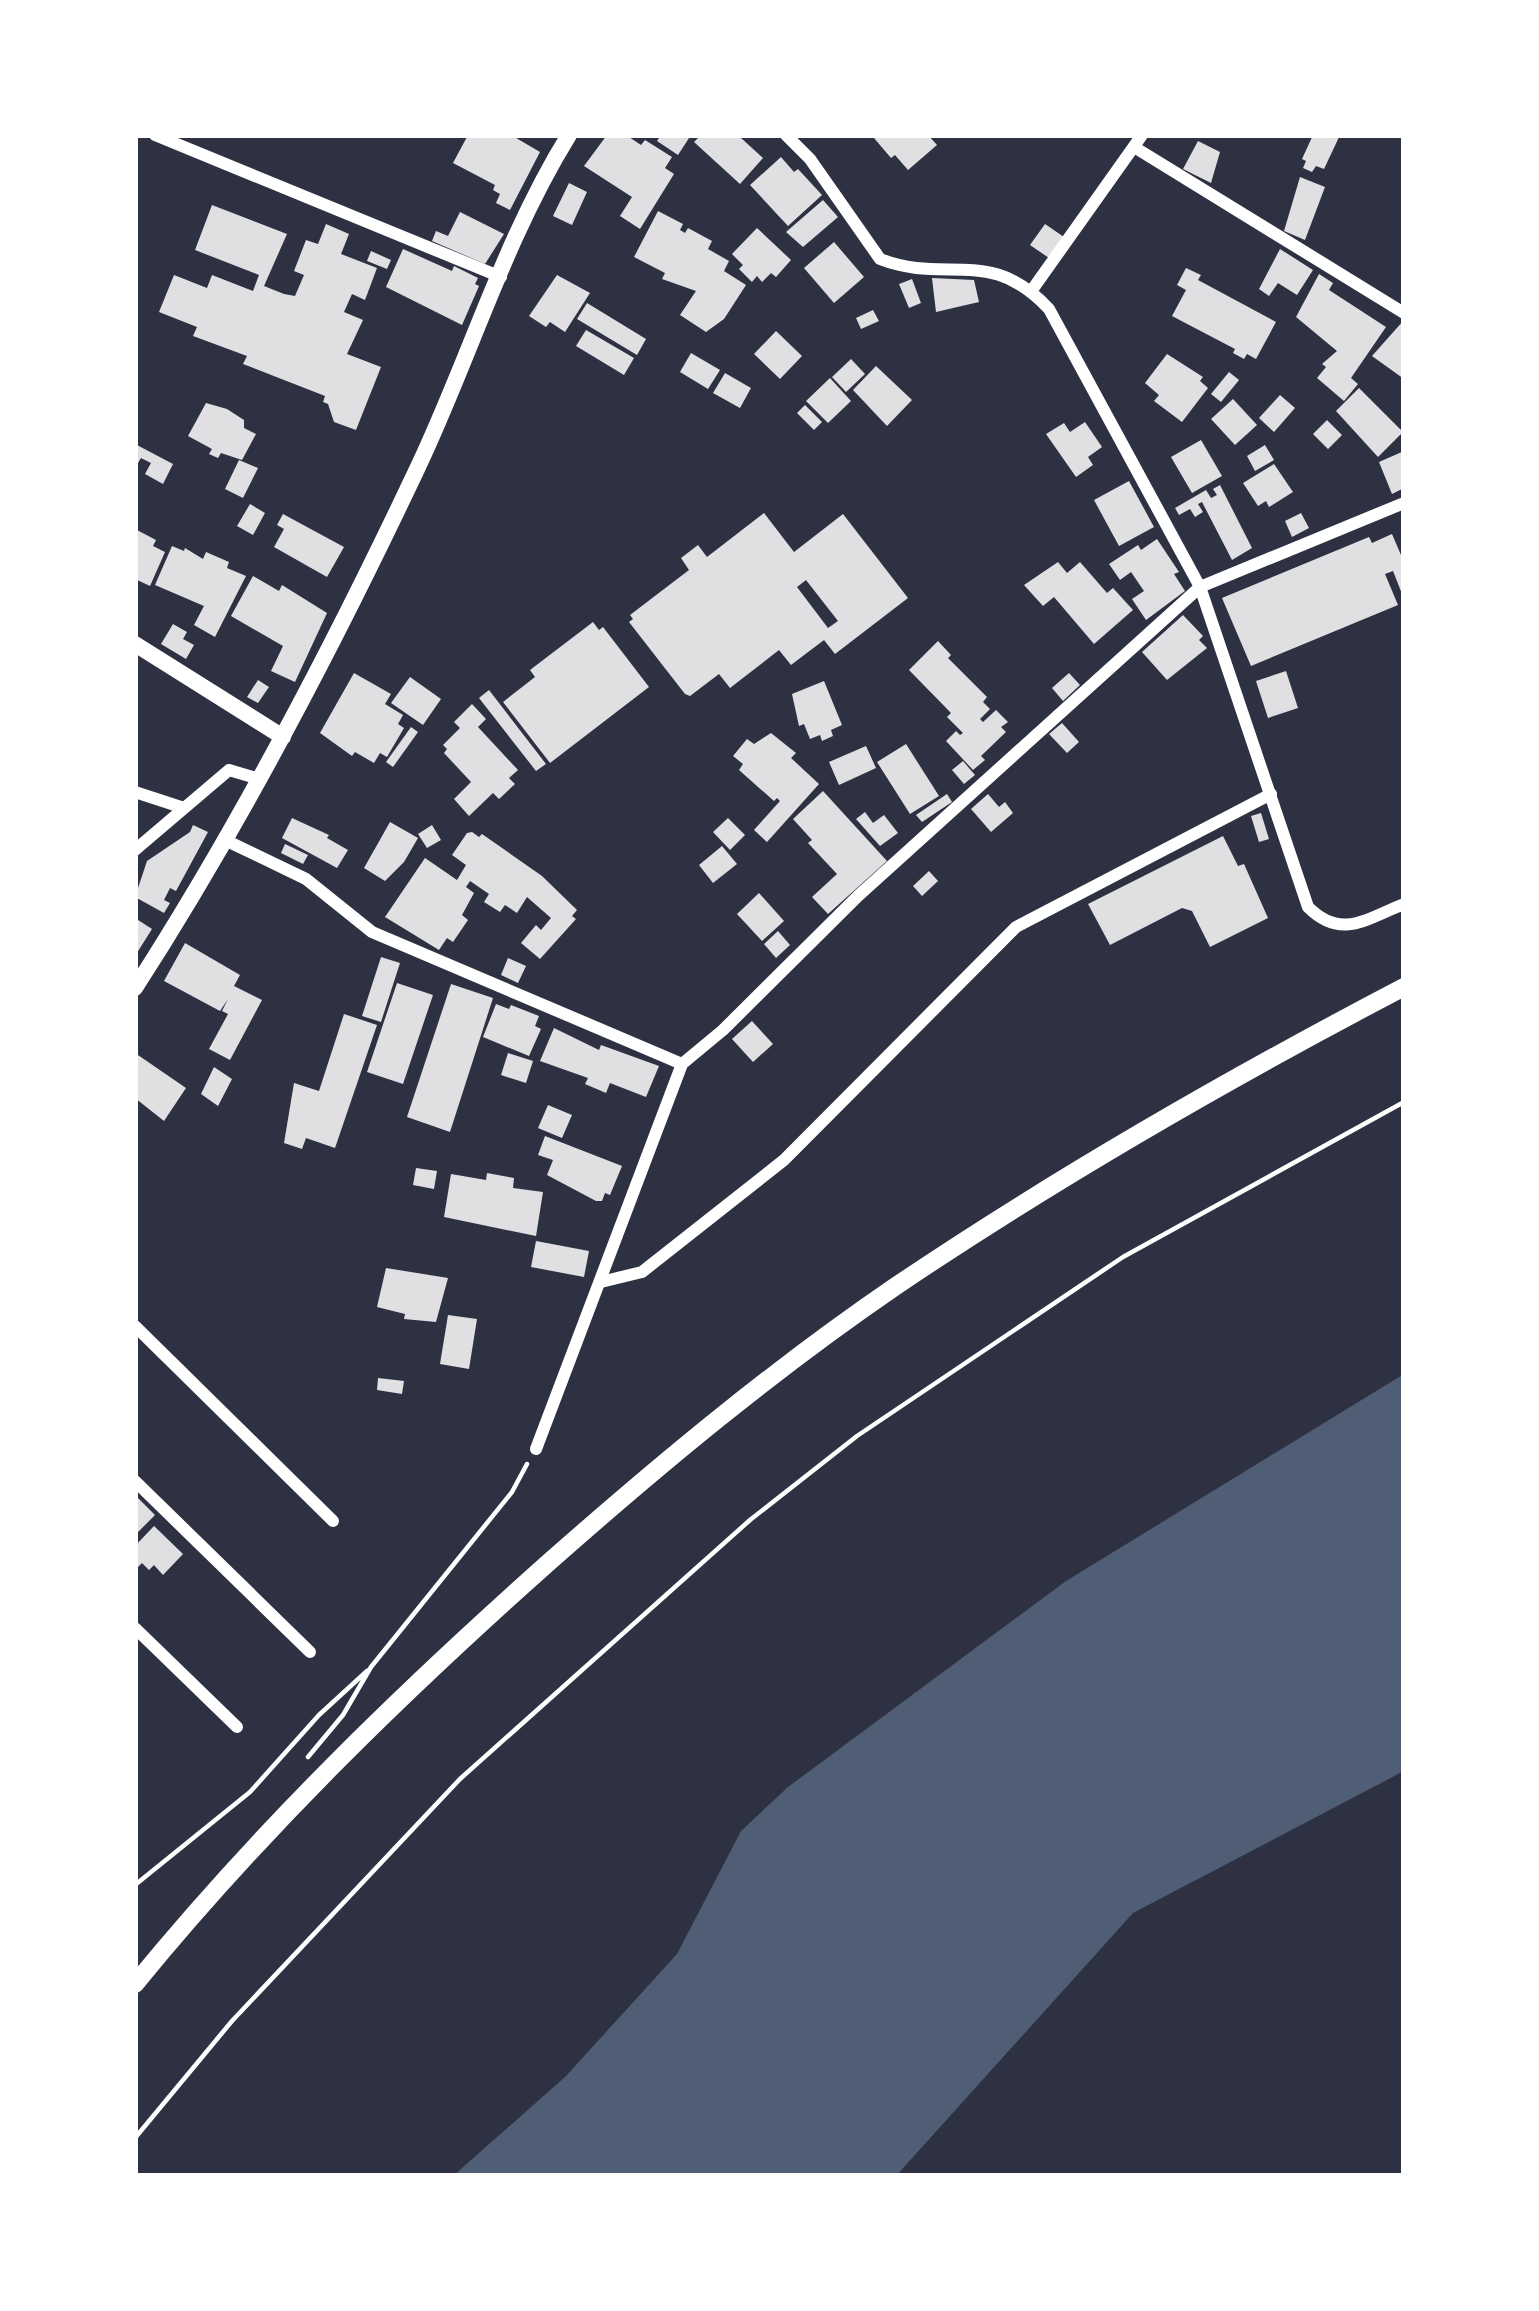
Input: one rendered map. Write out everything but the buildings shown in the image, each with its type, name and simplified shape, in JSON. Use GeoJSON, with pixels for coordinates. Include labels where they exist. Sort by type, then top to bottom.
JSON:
{"type":"FeatureCollection","features":[{"type":"Feature","properties":{"kind":"main road"},"geometry":{"type":"LineString","coordinates":[[135,1984],[247,1852],[352,1746],[474,1629],[689,1442],[892,1289],[987,1227],[1127,1139],[1404,987]]}},
{"type":"Feature","properties":{"kind":"street"},"geometry":{"type":"LineString","coordinates":[[155,135],[501,278]]}},
{"type":"Feature","properties":{"kind":"street"},"geometry":{"type":"LineString","coordinates":[[135,988],[283,736],[420,464],[540,183],[569,135]]}},
{"type":"Feature","properties":{"kind":"street"},"geometry":{"type":"LineString","coordinates":[[786,135],[810,159],[880,260],[1010,276],[1049,309],[1200,587],[1308,907],[1324,922],[1346,926],[1404,904]]}},
{"type":"Feature","properties":{"kind":"street"},"geometry":{"type":"LineString","coordinates":[[1032,290],[1138,141],[1404,313]]}},
{"type":"Feature","properties":{"kind":"street"},"geometry":{"type":"LineString","coordinates":[[536,1449],[682,1064],[723,1030],[858,896],[1200,587],[1404,503]]}},
{"type":"Feature","properties":{"kind":"street"},"geometry":{"type":"LineString","coordinates":[[135,644],[283,736]]}},
{"type":"Feature","properties":{"kind":"street"},"geometry":{"type":"LineString","coordinates":[[135,850],[229,770],[259,779]]}},
{"type":"Feature","properties":{"kind":"street"},"geometry":{"type":"LineString","coordinates":[[135,792],[184,808]]}},
{"type":"Feature","properties":{"kind":"street"},"geometry":{"type":"LineString","coordinates":[[601,1282],[642,1272],[784,1160],[1016,927],[1271,794]]}},
{"type":"Feature","properties":{"kind":"street"},"geometry":{"type":"LineString","coordinates":[[225,840],[306,879],[372,932],[682,1064]]}},
{"type":"Feature","properties":{"kind":"street"},"geometry":{"type":"LineString","coordinates":[[135,1326],[333,1522]]}},
{"type":"Feature","properties":{"kind":"street"},"geometry":{"type":"LineString","coordinates":[[135,1481],[310,1652]]}},
{"type":"Feature","properties":{"kind":"street"},"geometry":{"type":"LineString","coordinates":[[135,1628],[237,1727]]}},
{"type":"Feature","properties":{"kind":"path"},"geometry":{"type":"LineString","coordinates":[[135,2138],[232,2021],[460,1779],[750,1520],[857,1436],[1123,1257],[1404,1102]]}},
{"type":"Feature","properties":{"kind":"path"},"geometry":{"type":"LineString","coordinates":[[135,1885],[250,1792],[319,1715],[371,1667],[512,1492],[536,1449]]}},
{"type":"Feature","properties":{"kind":"path"},"geometry":{"type":"LineString","coordinates":[[307,1759],[343,1715],[371,1667]]}},
{"type":"Feature","properties":{"kind":"water"},"geometry":{"type":"Polygon","coordinates":[[[1404,1374],[1404,1771],[1133,1913],[896,2176],[453,2176],[565,2077],[677,1954],[741,1831],[788,1787],[1066,1581],[1404,1374]]]}}]}
